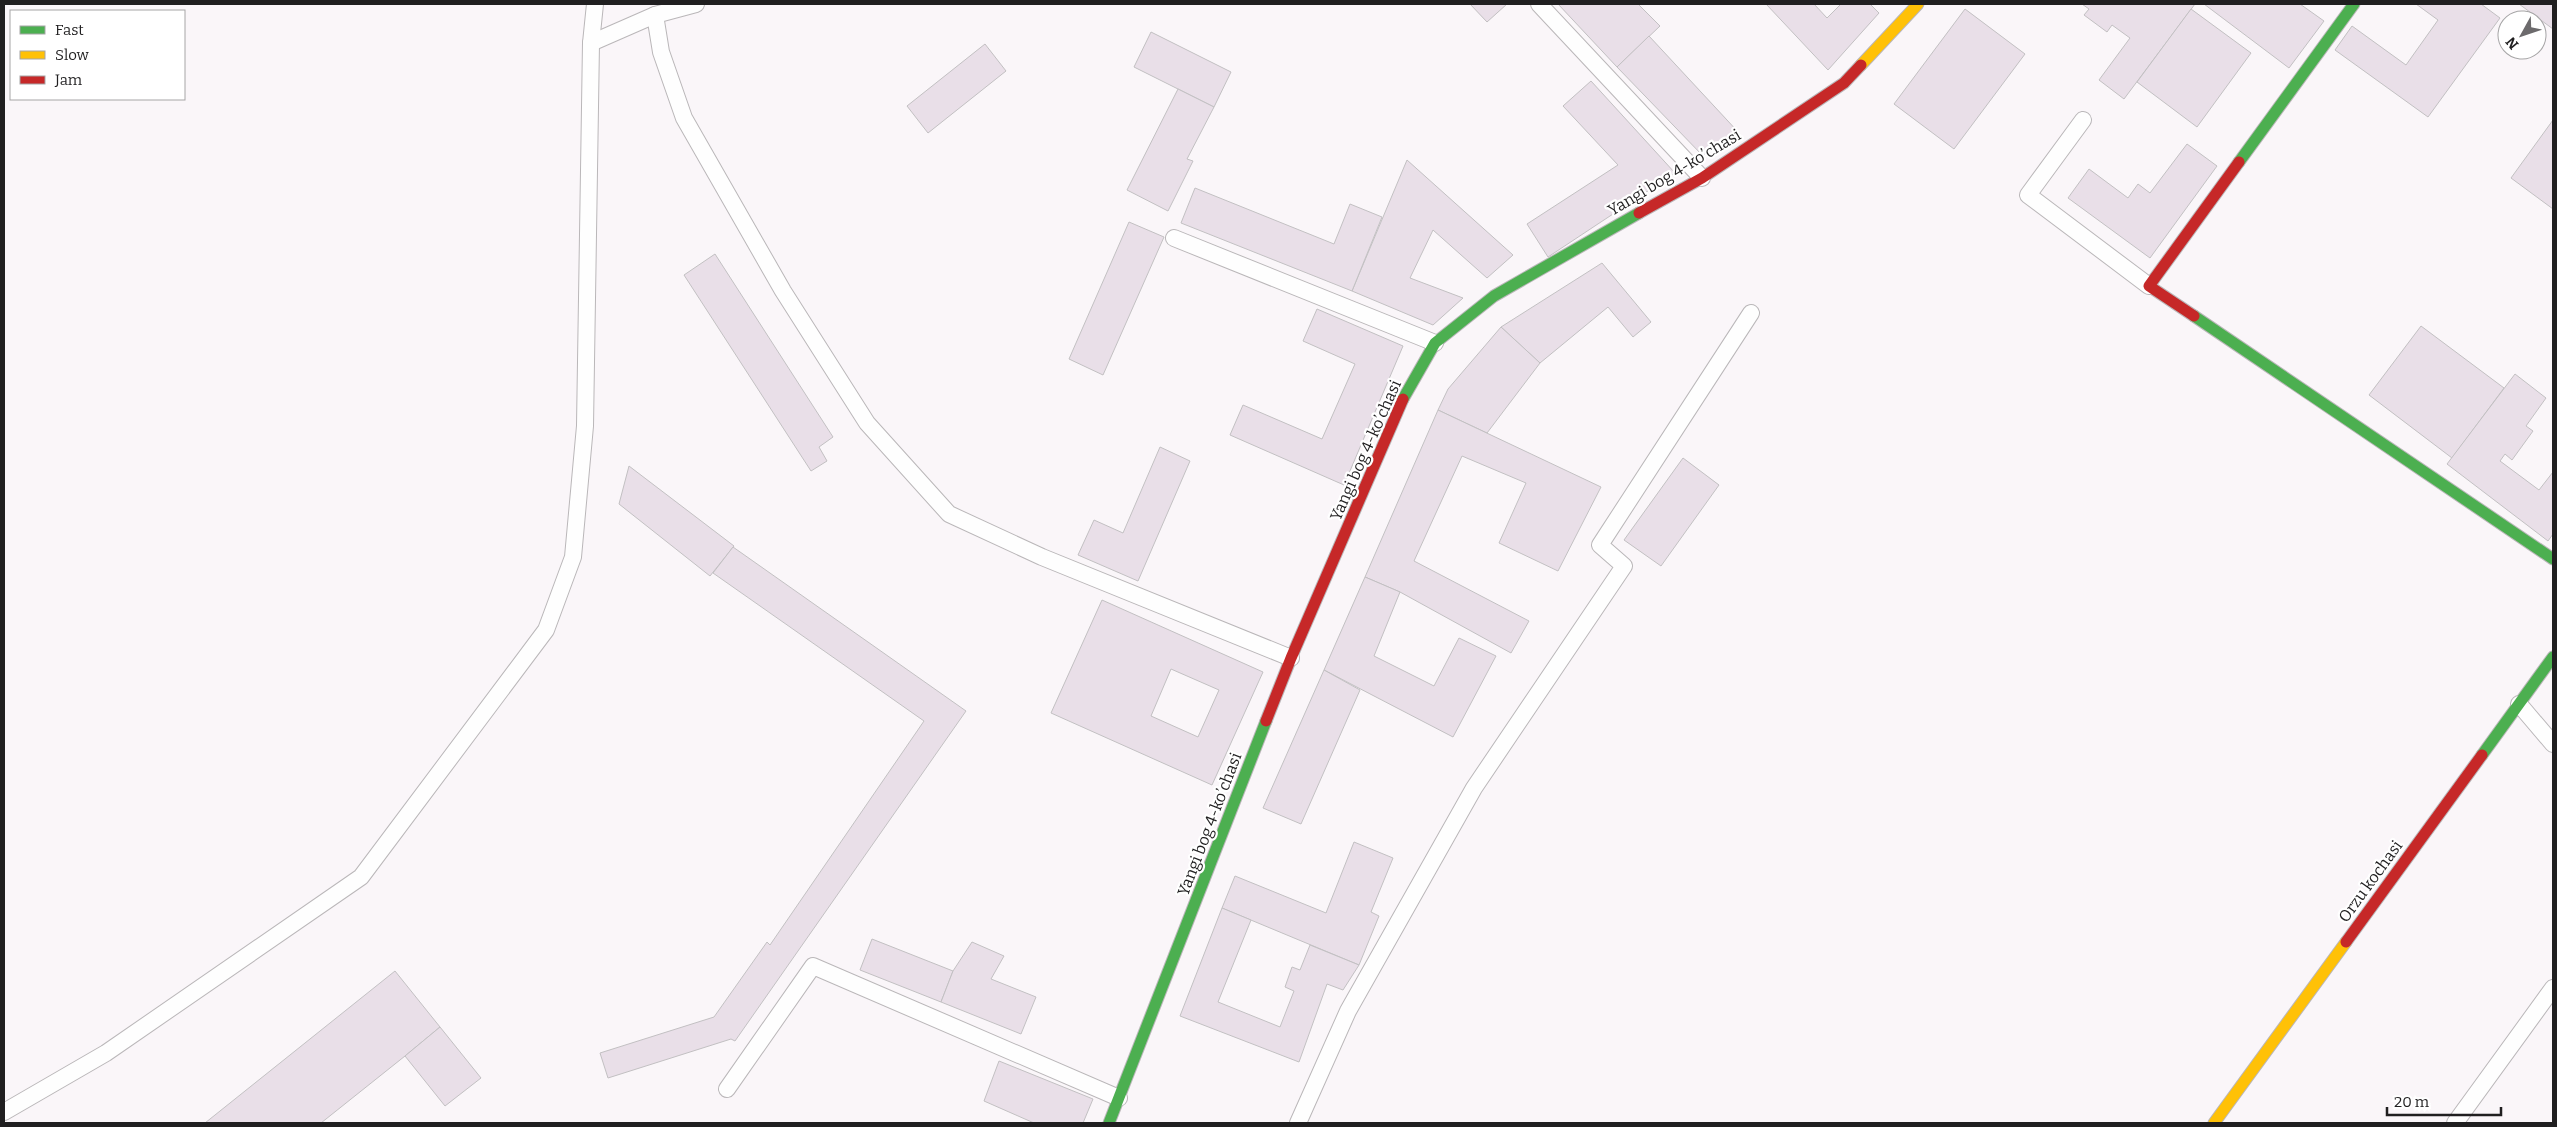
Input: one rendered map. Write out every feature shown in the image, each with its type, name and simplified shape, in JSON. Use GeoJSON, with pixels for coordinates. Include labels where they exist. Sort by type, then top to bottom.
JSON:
{"type":"FeatureCollection","features":[{"type":"Feature","properties":{"kind":"street","name":"Yangi bog 4-koʼchasi"},"geometry":{"type":"LineString","coordinates":[[1108,1123],[1291,658],[1404,397],[1435,343],[1494,296],[1702,178],[1844,83],[1918,4]]}},
{"type":"Feature","properties":{"kind":"street"},"geometry":{"type":"LineString","coordinates":[[2354,4],[2149,286],[2301,386],[2553,560]]}},
{"type":"Feature","properties":{"kind":"street","name":"Orzu kochasi"},"geometry":{"type":"LineString","coordinates":[[2214,1123],[2553,657]]}},
{"type":"Feature","properties":{"kind":"lane"},"geometry":{"type":"LineString","coordinates":[[8,1115],[106,1053],[361,877],[546,630],[573,557],[585,426],[591,43],[595,4]]}},
{"type":"Feature","properties":{"kind":"lane"},"geometry":{"type":"LineString","coordinates":[[591,43],[655,15],[696,4]]}},
{"type":"Feature","properties":{"kind":"lane"},"geometry":{"type":"LineString","coordinates":[[1539,4],[1702,178]]}},
{"type":"Feature","properties":{"kind":"lane"},"geometry":{"type":"LineString","coordinates":[[655,15],[661,52],[684,118],[783,291],[867,423],[949,514],[1042,557],[1291,658]]}},
{"type":"Feature","properties":{"kind":"lane"},"geometry":{"type":"LineString","coordinates":[[2083,120],[2028,195],[2149,286]]}},
{"type":"Feature","properties":{"kind":"lane"},"geometry":{"type":"LineString","coordinates":[[1174,238],[1435,343]]}},
{"type":"Feature","properties":{"kind":"lane"},"geometry":{"type":"LineString","coordinates":[[1298,1123],[1348,1011],[1474,788],[1624,566],[1600,545],[1751,313]]}},
{"type":"Feature","properties":{"kind":"lane"},"geometry":{"type":"LineString","coordinates":[[2519,704],[2553,744]]}},
{"type":"Feature","properties":{"kind":"lane"},"geometry":{"type":"LineString","coordinates":[[727,1089],[813,966],[1119,1098]]}},
{"type":"Feature","properties":{"kind":"lane"},"geometry":{"type":"LineString","coordinates":[[2455,1123],[2553,988]]}},
{"type":"Feature","properties":{"kind":"building"},"geometry":{"type":"Polygon","coordinates":[[[1470,4],[1507,4],[1487,22],[1470,4]]]}},
{"type":"Feature","properties":{"kind":"building"},"geometry":{"type":"Polygon","coordinates":[[[1558,4],[1638,4],[1660,26],[1617,67],[1558,4]]]}},
{"type":"Feature","properties":{"kind":"building"},"geometry":{"type":"Polygon","coordinates":[[[1766,4],[1814,4],[1827,18],[1841,4],[1870,4],[1879,13],[1828,70],[1766,4]]]}},
{"type":"Feature","properties":{"kind":"building"},"geometry":{"type":"Polygon","coordinates":[[[2082,4],[2195,4],[2124,99],[2099,80],[2130,38],[2112,25],[2107,32],[2084,15],[2089,9],[2082,4]]]}},
{"type":"Feature","properties":{"kind":"building"},"geometry":{"type":"Polygon","coordinates":[[[2204,4],[2300,4],[2324,21],[2289,68],[2204,4]]]}},
{"type":"Feature","properties":{"kind":"building"},"geometry":{"type":"Polygon","coordinates":[[[2416,4],[2481,4],[2497,16],[2497,22],[2428,117],[2335,50],[2352,26],[2406,65],[2438,20],[2416,4]]]}},
{"type":"Feature","properties":{"kind":"building"},"geometry":{"type":"Polygon","coordinates":[[[2519,4],[2553,4],[2553,29],[2547,25],[2547,10],[2527,10],[2519,4]]]}},
{"type":"Feature","properties":{"kind":"building"},"geometry":{"type":"Polygon","coordinates":[[[1965,9],[2025,54],[1954,149],[1894,104],[1965,9]]]}},
{"type":"Feature","properties":{"kind":"building"},"geometry":{"type":"Polygon","coordinates":[[[2191,9],[2251,53],[2197,127],[2137,82],[2191,9]]]}},
{"type":"Feature","properties":{"kind":"building"},"geometry":{"type":"Polygon","coordinates":[[[1151,32],[1231,72],[1214,107],[1134,67],[1151,32]]]}},
{"type":"Feature","properties":{"kind":"building"},"geometry":{"type":"Polygon","coordinates":[[[1649,36],[1740,134],[1703,156],[1617,67],[1649,36]]]}},
{"type":"Feature","properties":{"kind":"building"},"geometry":{"type":"Polygon","coordinates":[[[985,44],[1006,71],[928,133],[907,106],[985,44]]]}},
{"type":"Feature","properties":{"kind":"building"},"geometry":{"type":"Polygon","coordinates":[[[1591,81],[1675,173],[1548,257],[1527,224],[1618,165],[1563,106],[1591,81]]]}},
{"type":"Feature","properties":{"kind":"building"},"geometry":{"type":"Polygon","coordinates":[[[1178,89],[1214,107],[1187,159],[1193,161],[1168,211],[1127,190],[1178,89]]]}},
{"type":"Feature","properties":{"kind":"building"},"geometry":{"type":"Polygon","coordinates":[[[2553,120],[2553,209],[2511,178],[2553,120]]]}},
{"type":"Feature","properties":{"kind":"building"},"geometry":{"type":"Polygon","coordinates":[[[2187,144],[2217,166],[2150,258],[2068,198],[2089,169],[2128,198],[2138,184],[2150,193],[2187,144]]]}},
{"type":"Feature","properties":{"kind":"building"},"geometry":{"type":"Polygon","coordinates":[[[1407,160],[1513,255],[1487,278],[1433,230],[1410,278],[1463,298],[1433,325],[1352,291],[1407,160]]]}},
{"type":"Feature","properties":{"kind":"building"},"geometry":{"type":"Polygon","coordinates":[[[1195,188],[1334,244],[1350,204],[1382,217],[1352,291],[1181,223],[1195,188]]]}},
{"type":"Feature","properties":{"kind":"building"},"geometry":{"type":"Polygon","coordinates":[[[1129,222],[1164,237],[1103,375],[1069,359],[1129,222]]]}},
{"type":"Feature","properties":{"kind":"building"},"geometry":{"type":"Polygon","coordinates":[[[715,254],[833,437],[819,447],[827,461],[811,471],[684,275],[715,254]]]}},
{"type":"Feature","properties":{"kind":"building"},"geometry":{"type":"Polygon","coordinates":[[[1602,263],[1651,322],[1633,337],[1608,307],[1540,363],[1501,327],[1602,263]]]}},
{"type":"Feature","properties":{"kind":"building"},"geometry":{"type":"Polygon","coordinates":[[[1317,309],[1403,346],[1344,485],[1230,435],[1243,405],[1322,439],[1355,364],[1303,341],[1317,309]]]}},
{"type":"Feature","properties":{"kind":"building"},"geometry":{"type":"Polygon","coordinates":[[[2421,326],[2504,388],[2452,458],[2369,395],[2421,326]]]}},
{"type":"Feature","properties":{"kind":"building"},"geometry":{"type":"Polygon","coordinates":[[[1501,327],[1540,363],[1487,433],[1438,410],[1448,389],[1501,327]]]}},
{"type":"Feature","properties":{"kind":"building"},"geometry":{"type":"Polygon","coordinates":[[[2515,374],[2546,398],[2526,426],[2533,431],[2512,460],[2505,454],[2500,461],[2539,490],[2553,472],[2553,534],[2548,541],[2447,464],[2515,374]]]}},
{"type":"Feature","properties":{"kind":"building"},"geometry":{"type":"Polygon","coordinates":[[[1438,410],[1601,487],[1558,571],[1499,543],[1526,483],[1462,456],[1414,561],[1529,621],[1511,653],[1400,592],[1365,577],[1438,410]]]}},
{"type":"Feature","properties":{"kind":"building"},"geometry":{"type":"Polygon","coordinates":[[[1160,447],[1190,461],[1138,581],[1078,555],[1094,520],[1123,533],[1160,447]]]}},
{"type":"Feature","properties":{"kind":"building"},"geometry":{"type":"Polygon","coordinates":[[[1683,458],[1719,485],[1661,566],[1624,540],[1683,458]]]}},
{"type":"Feature","properties":{"kind":"building"},"geometry":{"type":"Polygon","coordinates":[[[629,466],[734,546],[710,576],[619,504],[629,466]]]}},
{"type":"Feature","properties":{"kind":"building"},"geometry":{"type":"Polygon","coordinates":[[[733,547],[966,711],[735,1041],[731,1039],[608,1078],[600,1053],[714,1017],[767,942],[770,945],[924,721],[713,573],[733,547]]]}},
{"type":"Feature","properties":{"kind":"building"},"geometry":{"type":"Polygon","coordinates":[[[1365,577],[1400,592],[1374,656],[1434,686],[1459,638],[1496,656],[1453,737],[1324,670],[1365,577]]]}},
{"type":"Feature","properties":{"kind":"building"},"geometry":{"type":"Polygon","coordinates":[[[1102,600],[1263,672],[1212,785],[1051,713],[1102,600]],[[1171,669],[1151,716],[1198,737],[1219,690],[1171,669]]]}},
{"type":"Feature","properties":{"kind":"building"},"geometry":{"type":"Polygon","coordinates":[[[1324,670],[1360,690],[1301,824],[1263,808],[1324,670]]]}},
{"type":"Feature","properties":{"kind":"building"},"geometry":{"type":"Polygon","coordinates":[[[1354,842],[1393,858],[1371,912],[1379,916],[1359,965],[1222,908],[1235,876],[1326,913],[1354,842]]]}},
{"type":"Feature","properties":{"kind":"building"},"geometry":{"type":"Polygon","coordinates":[[[1222,908],[1251,920],[1218,1002],[1280,1027],[1294,991],[1285,987],[1292,967],[1300,970],[1310,945],[1359,965],[1343,990],[1327,984],[1299,1062],[1180,1016],[1222,908]]]}},
{"type":"Feature","properties":{"kind":"building"},"geometry":{"type":"Polygon","coordinates":[[[872,939],[953,971],[941,1002],[860,970],[872,939]]]}},
{"type":"Feature","properties":{"kind":"building"},"geometry":{"type":"Polygon","coordinates":[[[972,942],[1004,956],[991,979],[1036,997],[1021,1034],[941,1002],[953,971],[972,942]]]}},
{"type":"Feature","properties":{"kind":"building"},"geometry":{"type":"Polygon","coordinates":[[[395,971],[440,1027],[405,1056],[321,1123],[205,1123],[395,971]]]}},
{"type":"Feature","properties":{"kind":"building"},"geometry":{"type":"Polygon","coordinates":[[[440,1027],[481,1078],[445,1106],[405,1056],[440,1027]]]}},
{"type":"Feature","properties":{"kind":"building"},"geometry":{"type":"Polygon","coordinates":[[[999,1061],[1093,1099],[1083,1123],[1034,1123],[984,1101],[999,1061]]]}},
{"type":"Feature","properties":{"kind":"traffic: fast"},"geometry":{"type":"LineString","coordinates":[[2239,162],[2354,4]]}},
{"type":"Feature","properties":{"kind":"traffic: fast"},"geometry":{"type":"LineString","coordinates":[[1403,399],[1435,343],[1494,296],[1639,213]]}},
{"type":"Feature","properties":{"kind":"traffic: fast"},"geometry":{"type":"LineString","coordinates":[[2194,316],[2553,559]]}},
{"type":"Feature","properties":{"kind":"traffic: fast"},"geometry":{"type":"LineString","coordinates":[[2482,755],[2553,657]]}},
{"type":"Feature","properties":{"kind":"traffic: fast"},"geometry":{"type":"LineString","coordinates":[[1109,1123],[1266,721]]}},
{"type":"Feature","properties":{"kind":"traffic: slow"},"geometry":{"type":"LineString","coordinates":[[1861,65],[1918,4]]}},
{"type":"Feature","properties":{"kind":"traffic: slow"},"geometry":{"type":"LineString","coordinates":[[2214,1123],[2346,942]]}},
{"type":"Feature","properties":{"kind":"traffic: jam"},"geometry":{"type":"LineString","coordinates":[[1639,213],[1702,178],[1844,83],[1861,65]]}},
{"type":"Feature","properties":{"kind":"traffic: jam"},"geometry":{"type":"LineString","coordinates":[[2194,316],[2149,286],[2239,162]]}},
{"type":"Feature","properties":{"kind":"traffic: jam"},"geometry":{"type":"LineString","coordinates":[[1266,721],[1291,658],[1403,399]]}},
{"type":"Feature","properties":{"kind":"traffic: jam"},"geometry":{"type":"LineString","coordinates":[[2346,942],[2482,755]]}}]}
